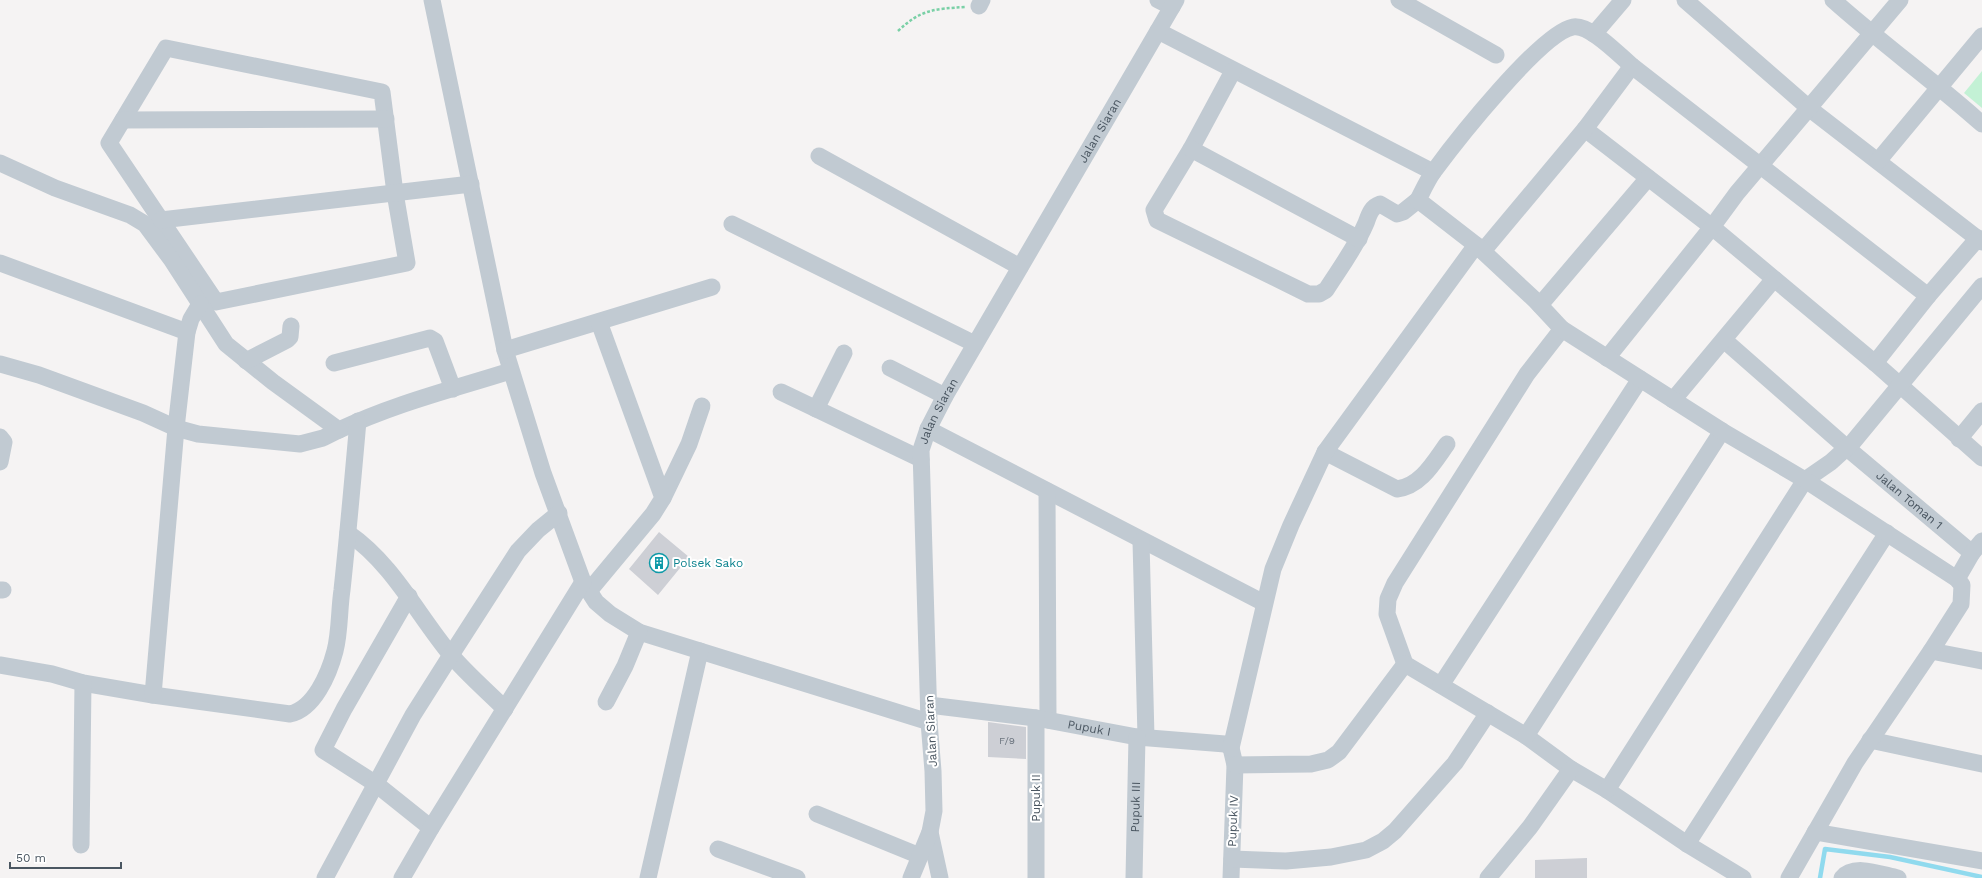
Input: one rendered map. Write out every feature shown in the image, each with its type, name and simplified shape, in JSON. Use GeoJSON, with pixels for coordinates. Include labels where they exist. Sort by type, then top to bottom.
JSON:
{"type":"FeatureCollection","features":[{"type":"Feature","properties":{"kind":"street"},"geometry":{"type":"LineString","coordinates":[[432,0],[510,371],[543,473],[586,586],[596,602],[610,614],[639,632],[929,722]]}},
{"type":"Feature","properties":{"kind":"street"},"geometry":{"type":"LineString","coordinates":[[1399,0],[1496,55]]}},
{"type":"Feature","properties":{"kind":"street"},"geometry":{"type":"LineString","coordinates":[[1594,34],[1623,0]]}},
{"type":"Feature","properties":{"kind":"street"},"geometry":{"type":"LineString","coordinates":[[1685,0],[1810,108],[1980,240],[1928,296],[1875,363]]}},
{"type":"Feature","properties":{"kind":"street"},"geometry":{"type":"LineString","coordinates":[[1833,0],[1872,34],[1939,86],[1982,124]]}},
{"type":"Feature","properties":{"kind":"street"},"geometry":{"type":"LineString","coordinates":[[1607,358],[1712,227],[1736,193],[1810,108],[1900,0]]}},
{"type":"Feature","properties":{"kind":"street","name":"Jalan Siaran"},"geometry":{"type":"LineString","coordinates":[[911,878],[930,832],[933,820],[934,798],[929,722],[921,459],[922,445],[945,396],[1158,32],[1168,2]]}},
{"type":"Feature","properties":{"kind":"street"},"geometry":{"type":"LineString","coordinates":[[1233,71],[1154,210],[1157,220],[1308,294],[1319,294],[1326,290],[1359,238],[1371,210],[1380,204],[1397,214],[1403,212],[1418,200],[1433,172],[1516,71],[1558,33],[1573,27],[1583,28],[1594,34],[1632,66],[1928,296]]}},
{"type":"Feature","properties":{"kind":"street"},"geometry":{"type":"LineString","coordinates":[[1158,32],[1433,172]]}},
{"type":"Feature","properties":{"kind":"street"},"geometry":{"type":"LineString","coordinates":[[1878,161],[1982,36]]}},
{"type":"Feature","properties":{"kind":"street"},"geometry":{"type":"LineString","coordinates":[[166,48],[382,92],[386,119],[395,193],[407,262],[216,302],[109,143],[166,48]]}},
{"type":"Feature","properties":{"kind":"street"},"geometry":{"type":"LineString","coordinates":[[1405,664],[1340,752],[1328,760],[1311,764],[1235,765],[1232,748],[1273,569],[1291,525],[1325,452],[1480,248],[1585,129],[1632,66]]}},
{"type":"Feature","properties":{"kind":"street"},"geometry":{"type":"LineString","coordinates":[[123,120],[386,119]]}},
{"type":"Feature","properties":{"kind":"street"},"geometry":{"type":"LineString","coordinates":[[1585,129],[1712,227],[1901,385],[1959,439],[1982,458]]}},
{"type":"Feature","properties":{"kind":"street"},"geometry":{"type":"LineString","coordinates":[[1190,149],[1359,238]]}},
{"type":"Feature","properties":{"kind":"street"},"geometry":{"type":"LineString","coordinates":[[819,156],[1020,267]]}},
{"type":"Feature","properties":{"kind":"street"},"geometry":{"type":"LineString","coordinates":[[0,164],[55,188],[130,214],[145,224],[171,259],[226,344],[246,361],[339,430]]}},
{"type":"Feature","properties":{"kind":"street"},"geometry":{"type":"LineString","coordinates":[[1540,305],[1648,178]]}},
{"type":"Feature","properties":{"kind":"street"},"geometry":{"type":"LineString","coordinates":[[161,220],[471,184]]}},
{"type":"Feature","properties":{"kind":"street"},"geometry":{"type":"LineString","coordinates":[[1418,200],[1480,248],[1540,305],[1562,329],[1722,431],[1805,480],[1957,579],[1962,585],[1961,604],[1931,651],[1870,740],[1789,878]]}},
{"type":"Feature","properties":{"kind":"street"},"geometry":{"type":"LineString","coordinates":[[732,224],[975,344]]}},
{"type":"Feature","properties":{"kind":"street"},"geometry":{"type":"LineString","coordinates":[[0,263],[187,332]]}},
{"type":"Feature","properties":{"kind":"street"},"geometry":{"type":"LineString","coordinates":[[1673,400],[1774,279]]}},
{"type":"Feature","properties":{"kind":"street"},"geometry":{"type":"LineString","coordinates":[[1607,790],[1805,480],[1847,448],[1982,286]]}},
{"type":"Feature","properties":{"kind":"street"},"geometry":{"type":"LineString","coordinates":[[505,350],[712,287]]}},
{"type":"Feature","properties":{"kind":"street"},"geometry":{"type":"LineString","coordinates":[[153,696],[176,428],[187,332],[191,319],[200,304]]}},
{"type":"Feature","properties":{"kind":"street"},"geometry":{"type":"LineString","coordinates":[[599,322],[663,498]]}},
{"type":"Feature","properties":{"kind":"street"},"geometry":{"type":"LineString","coordinates":[[246,361],[287,340],[290,337],[291,326]]}},
{"type":"Feature","properties":{"kind":"street"},"geometry":{"type":"LineString","coordinates":[[1562,329],[1527,374],[1395,583],[1388,598],[1387,614],[1405,664],[1441,684],[1526,736],[1571,769],[1607,790],[1688,844],[1743,878]]}},
{"type":"Feature","properties":{"kind":"street"},"geometry":{"type":"LineString","coordinates":[[334,363],[430,338],[434,341],[453,389]]}},
{"type":"Feature","properties":{"kind":"street","name":"Jalan Toman 1"},"geometry":{"type":"LineString","coordinates":[[1724,340],[1847,448],[1977,547]]}},
{"type":"Feature","properties":{"kind":"street"},"geometry":{"type":"LineString","coordinates":[[816,409],[844,353]]}},
{"type":"Feature","properties":{"kind":"street"},"geometry":{"type":"LineString","coordinates":[[0,364],[39,375],[129,408],[176,428],[198,434],[300,444],[323,438],[358,421],[510,371]]}},
{"type":"Feature","properties":{"kind":"street"},"geometry":{"type":"LineString","coordinates":[[890,368],[945,396]]}},
{"type":"Feature","properties":{"kind":"street"},"geometry":{"type":"LineString","coordinates":[[1441,684],[1640,379]]}},
{"type":"Feature","properties":{"kind":"street"},"geometry":{"type":"LineString","coordinates":[[781,392],[921,459]]}},
{"type":"Feature","properties":{"kind":"street"},"geometry":{"type":"LineString","coordinates":[[402,878],[431,828],[505,709],[586,586],[653,514],[663,498],[689,444],[702,406]]}},
{"type":"Feature","properties":{"kind":"street"},"geometry":{"type":"LineString","coordinates":[[1959,439],[1982,411]]}},
{"type":"Feature","properties":{"kind":"street"},"geometry":{"type":"LineString","coordinates":[[0,665],[52,674],[82,683],[153,696],[290,714],[304,709],[311,702],[324,679],[335,650],[348,533],[358,421]]}},
{"type":"Feature","properties":{"kind":"street"},"geometry":{"type":"LineString","coordinates":[[928,430],[1264,603]]}},
{"type":"Feature","properties":{"kind":"street"},"geometry":{"type":"LineString","coordinates":[[1526,736],[1722,431]]}},
{"type":"Feature","properties":{"kind":"street"},"geometry":{"type":"LineString","coordinates":[[0,437],[4,442],[0,462]]}},
{"type":"Feature","properties":{"kind":"street"},"geometry":{"type":"LineString","coordinates":[[1325,452],[1397,489],[1414,484],[1433,465],[1447,444]]}},
{"type":"Feature","properties":{"kind":"street","name":"Pupuk II"},"geometry":{"type":"LineString","coordinates":[[1036,878],[1042,719],[1047,491]]}},
{"type":"Feature","properties":{"kind":"street"},"geometry":{"type":"LineString","coordinates":[[325,878],[414,715],[451,655],[518,551],[538,530],[559,513]]}},
{"type":"Feature","properties":{"kind":"street"},"geometry":{"type":"LineString","coordinates":[[348,533],[360,541],[380,561],[408,596],[451,655],[505,709]]}},
{"type":"Feature","properties":{"kind":"street"},"geometry":{"type":"LineString","coordinates":[[1688,844],[1887,533]]}},
{"type":"Feature","properties":{"kind":"street","name":"Pupuk III"},"geometry":{"type":"LineString","coordinates":[[1134,878],[1141,737],[1141,541]]}},
{"type":"Feature","properties":{"kind":"street"},"geometry":{"type":"LineString","coordinates":[[1957,579],[1977,547]]}},
{"type":"Feature","properties":{"kind":"street"},"geometry":{"type":"LineString","coordinates":[[408,596],[344,709],[323,750],[376,784],[431,828]]}},
{"type":"Feature","properties":{"kind":"street"},"geometry":{"type":"LineString","coordinates":[[606,702],[625,666],[639,632]]}},
{"type":"Feature","properties":{"kind":"street"},"geometry":{"type":"LineString","coordinates":[[648,878],[700,651]]}},
{"type":"Feature","properties":{"kind":"street"},"geometry":{"type":"LineString","coordinates":[[1931,651],[1982,661]]}},
{"type":"Feature","properties":{"kind":"street"},"geometry":{"type":"LineString","coordinates":[[81,845],[82,683]]}},
{"type":"Feature","properties":{"kind":"street","name":"Pupuk I"},"geometry":{"type":"LineString","coordinates":[[929,705],[1042,719],[1141,737],[1225,744],[1232,748]]}},
{"type":"Feature","properties":{"kind":"street"},"geometry":{"type":"LineString","coordinates":[[1232,859],[1286,861],[1331,857],[1366,850],[1383,841],[1395,831],[1455,763],[1488,714]]}},
{"type":"Feature","properties":{"kind":"street"},"geometry":{"type":"LineString","coordinates":[[1870,740],[1982,764]]}},
{"type":"Feature","properties":{"kind":"street","name":"Pupuk IV"},"geometry":{"type":"LineString","coordinates":[[1231,878],[1235,765]]}},
{"type":"Feature","properties":{"kind":"street"},"geometry":{"type":"LineString","coordinates":[[1488,878],[1530,827],[1571,769]]}},
{"type":"Feature","properties":{"kind":"street"},"geometry":{"type":"LineString","coordinates":[[817,814],[920,856]]}},
{"type":"Feature","properties":{"kind":"street"},"geometry":{"type":"LineString","coordinates":[[930,832],[940,878]]}},
{"type":"Feature","properties":{"kind":"street"},"geometry":{"type":"LineString","coordinates":[[1815,832],[1982,861]]}},
{"type":"Feature","properties":{"kind":"street"},"geometry":{"type":"LineString","coordinates":[[718,849],[797,878]]}},
{"type":"Feature","properties":{"kind":"street"},"geometry":{"type":"LineString","coordinates":[[1842,878],[1847,873],[1861,870],[1898,878]]}},
{"type":"Feature","properties":{"kind":"path"},"geometry":{"type":"LineString","coordinates":[[898,31],[909,20],[921,13],[981,3]]}},
{"type":"Feature","properties":{"kind":"green space"},"geometry":{"type":"Polygon","coordinates":[[[1982,71],[1982,108],[1964,93],[1982,71]]]}},
{"type":"Feature","properties":{"kind":"building","name":"Polsek Sako"},"geometry":{"type":"Polygon","coordinates":[[[659,532],[689,557],[658,595],[629,569],[659,532]]]}},
{"type":"Feature","properties":{"kind":"building"},"geometry":{"type":"Polygon","coordinates":[[[988,722],[1026,727],[1026,759],[988,757],[988,722]]]}},
{"type":"Feature","properties":{"kind":"building"},"geometry":{"type":"Polygon","coordinates":[[[1587,858],[1587,878],[1535,878],[1535,860],[1587,858]]]}},
{"type":"Feature","properties":{"kind":"waterway"},"geometry":{"type":"LineString","coordinates":[[1820,878],[1825,849],[1890,857],[1982,877]]}},
{"type":"Feature","properties":{"kind":"place","name":"Polsek Sako"},"geometry":{"type":"Point","coordinates":[659,563]}}]}
